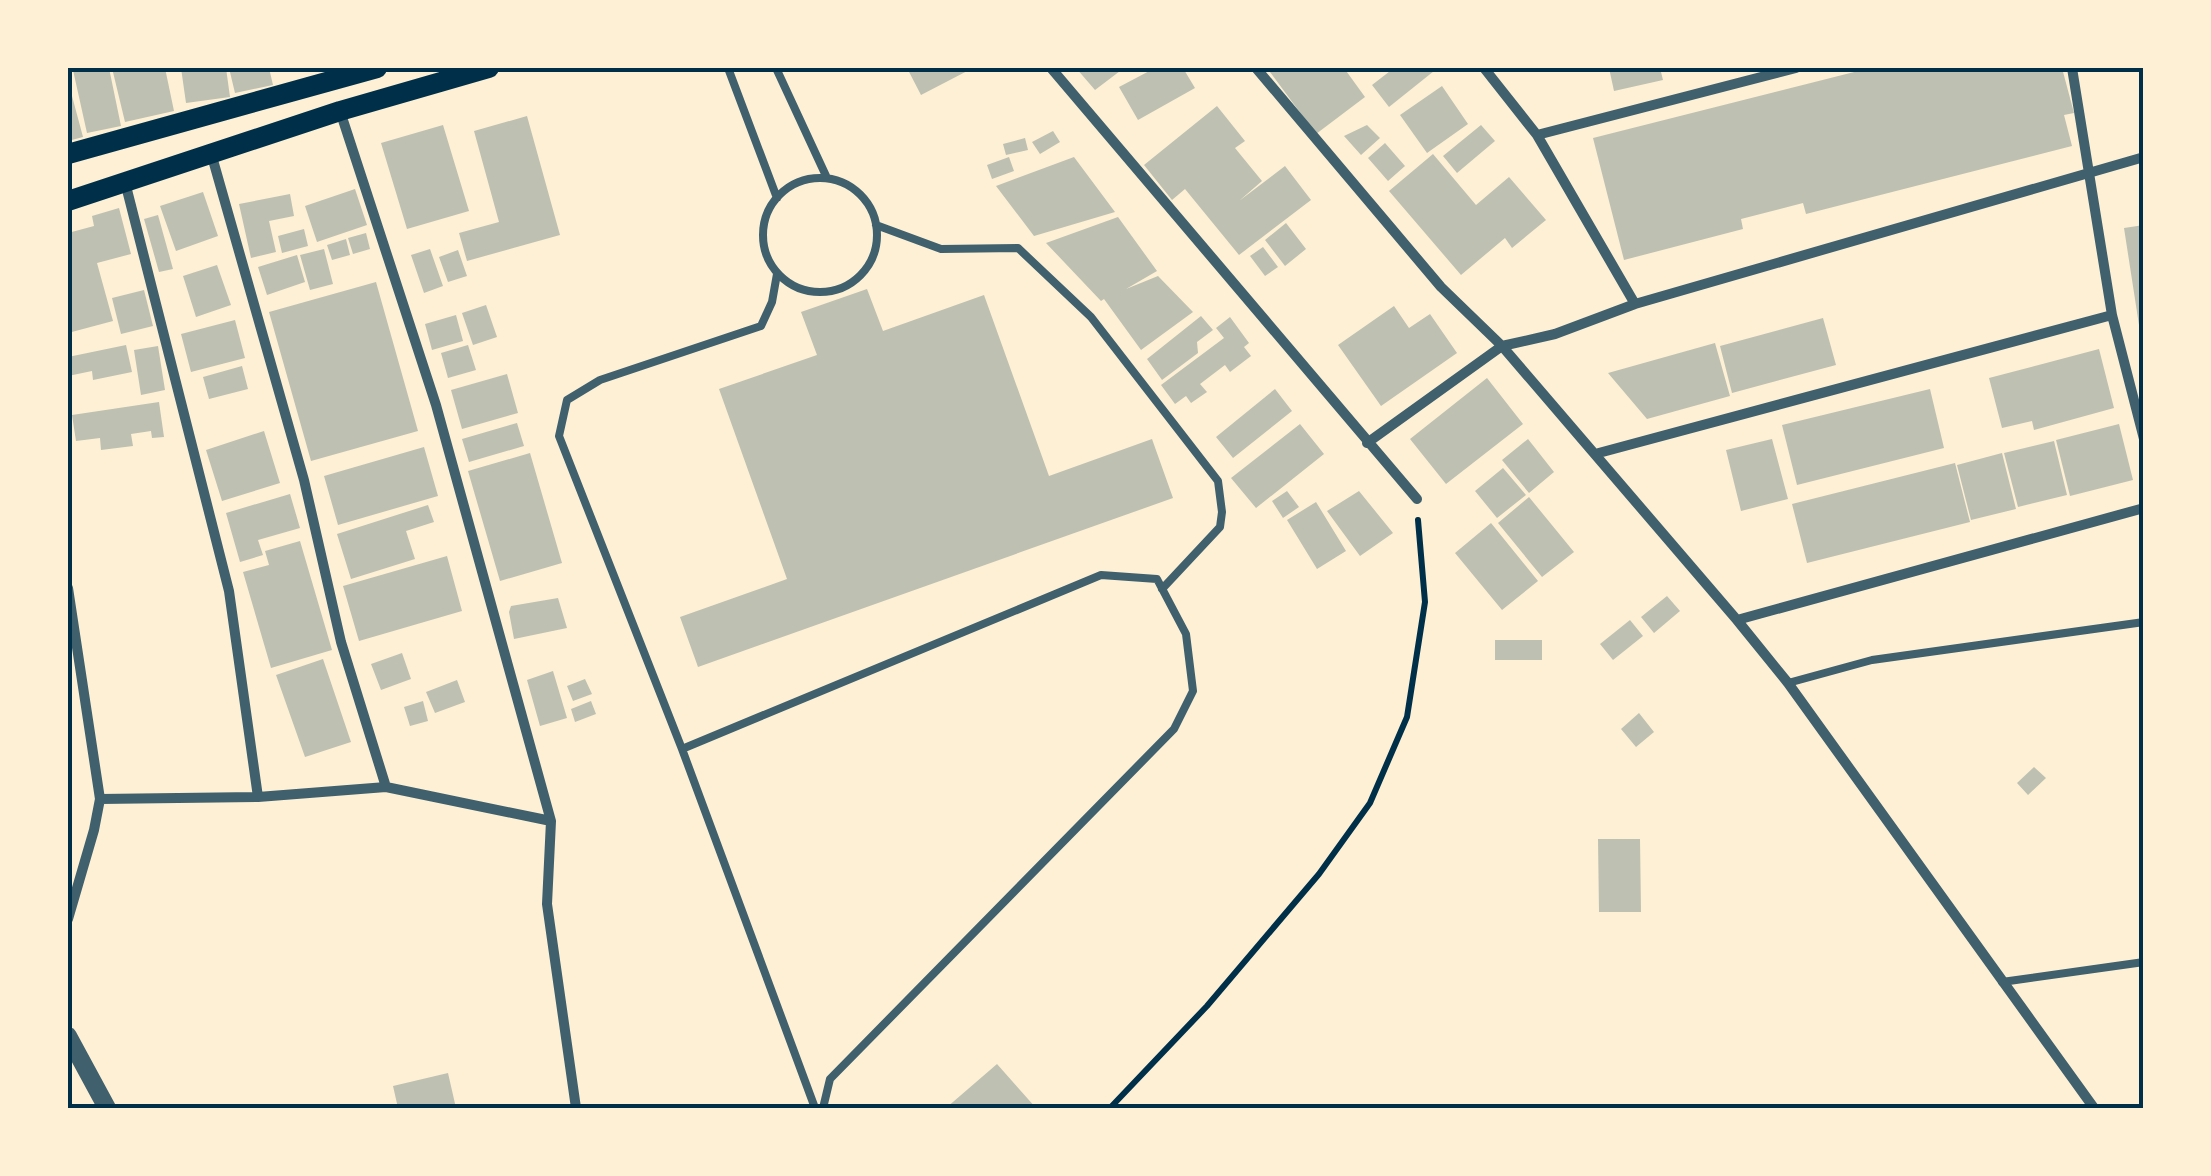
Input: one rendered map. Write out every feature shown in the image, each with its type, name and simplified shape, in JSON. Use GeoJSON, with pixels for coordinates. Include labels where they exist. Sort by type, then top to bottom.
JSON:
{"type":"FeatureCollection","features":[{"type":"Feature","properties":{"kind":"main road"},"geometry":{"type":"LineString","coordinates":[[68,154],[377,68]]}},
{"type":"Feature","properties":{"kind":"main road"},"geometry":{"type":"LineString","coordinates":[[68,200],[340,111],[490,68]]}},
{"type":"Feature","properties":{"kind":"street"},"geometry":{"type":"LineString","coordinates":[[1051,68],[1417,498]]}},
{"type":"Feature","properties":{"kind":"street"},"geometry":{"type":"LineString","coordinates":[[1256,68],[1441,287],[1502,346],[1737,620],[1788,684],[2094,1108]]}},
{"type":"Feature","properties":{"kind":"street"},"geometry":{"type":"LineString","coordinates":[[1484,68],[1537,135],[1635,304]]}},
{"type":"Feature","properties":{"kind":"street"},"geometry":{"type":"LineString","coordinates":[[1537,135],[1796,68]]}},
{"type":"Feature","properties":{"kind":"street"},"geometry":{"type":"LineString","coordinates":[[2072,68],[2112,316],[2144,438]]}},
{"type":"Feature","properties":{"kind":"street"},"geometry":{"type":"LineString","coordinates":[[340,111],[436,405],[551,821],[546,904],[576,1108]]}},
{"type":"Feature","properties":{"kind":"street"},"geometry":{"type":"LineString","coordinates":[[211,152],[304,480],[341,642],[386,788]]}},
{"type":"Feature","properties":{"kind":"street"},"geometry":{"type":"LineString","coordinates":[[1367,443],[1502,346],[1556,334],[1635,304],[2144,157]]}},
{"type":"Feature","properties":{"kind":"street"},"geometry":{"type":"LineString","coordinates":[[126,182],[229,591],[258,798]]}},
{"type":"Feature","properties":{"kind":"street"},"geometry":{"type":"LineString","coordinates":[[1595,454],[2112,316]]}},
{"type":"Feature","properties":{"kind":"street"},"geometry":{"type":"LineString","coordinates":[[1737,620],[2144,508]]}},
{"type":"Feature","properties":{"kind":"street"},"geometry":{"type":"LineString","coordinates":[[68,588],[100,799],[68,919]]}},
{"type":"Feature","properties":{"kind":"street"},"geometry":{"type":"LineString","coordinates":[[100,799],[258,798],[386,788],[551,821]]}},
{"type":"Feature","properties":{"kind":"street"},"geometry":{"type":"LineString","coordinates":[[68,1036],[108,1108]]}},
{"type":"Feature","properties":{"kind":"lane"},"geometry":{"type":"LineString","coordinates":[[728,68],[777,198]]}},
{"type":"Feature","properties":{"kind":"lane"},"geometry":{"type":"LineString","coordinates":[[776,68],[826,178]]}},
{"type":"Feature","properties":{"kind":"lane"},"geometry":{"type":"LineString","coordinates":[[826,178],[859,193],[870,207],[877,243],[872,261],[860,276],[828,292],[809,292],[777,274],[763,244],[763,228],[777,198],[791,186],[808,179],[826,178]]}},
{"type":"Feature","properties":{"kind":"lane"},"geometry":{"type":"LineString","coordinates":[[876,224],[941,249],[1018,248],[1091,317],[1218,481],[1220,527],[1162,590]]}},
{"type":"Feature","properties":{"kind":"lane"},"geometry":{"type":"LineString","coordinates":[[777,274],[772,302],[760,326],[600,380],[567,400],[558,436],[682,749],[815,1108]]}},
{"type":"Feature","properties":{"kind":"lane"},"geometry":{"type":"LineString","coordinates":[[682,749],[1101,575],[1157,579],[1186,634],[1193,690],[1174,728],[830,1079],[824,1108]]}},
{"type":"Feature","properties":{"kind":"lane"},"geometry":{"type":"LineString","coordinates":[[1788,684],[1872,660],[2144,622]]}},
{"type":"Feature","properties":{"kind":"lane"},"geometry":{"type":"LineString","coordinates":[[2002,982],[2144,962]]}},
{"type":"Feature","properties":{"kind":"path"},"geometry":{"type":"LineString","coordinates":[[1110,1108],[1206,1006],[1320,874],[1370,803],[1407,717],[1425,602],[1417,498]]}},
{"type":"Feature","properties":{"kind":"building"},"geometry":{"type":"Polygon","coordinates":[[[109,68],[121,126],[87,133],[73,70],[109,68]]]}},
{"type":"Feature","properties":{"kind":"building"},"geometry":{"type":"Polygon","coordinates":[[[112,68],[165,68],[174,111],[125,122],[112,68]]]}},
{"type":"Feature","properties":{"kind":"building"},"geometry":{"type":"Polygon","coordinates":[[[181,68],[226,68],[230,97],[186,103],[181,68]]]}},
{"type":"Feature","properties":{"kind":"building"},"geometry":{"type":"Polygon","coordinates":[[[229,68],[269,68],[273,85],[235,93],[229,68]]]}},
{"type":"Feature","properties":{"kind":"building"},"geometry":{"type":"Polygon","coordinates":[[[907,68],[973,68],[921,95],[907,68]]]}},
{"type":"Feature","properties":{"kind":"building"},"geometry":{"type":"Polygon","coordinates":[[[1076,68],[1124,68],[1095,90],[1076,68]]]}},
{"type":"Feature","properties":{"kind":"building"},"geometry":{"type":"Polygon","coordinates":[[[1155,68],[1183,68],[1195,88],[1138,120],[1119,87],[1155,68]]]}},
{"type":"Feature","properties":{"kind":"building"},"geometry":{"type":"Polygon","coordinates":[[[1267,68],[1344,68],[1365,97],[1316,134],[1267,68]]]}},
{"type":"Feature","properties":{"kind":"building"},"geometry":{"type":"Polygon","coordinates":[[[1394,68],[1434,71],[1389,107],[1372,85],[1394,68]]]}},
{"type":"Feature","properties":{"kind":"building"},"geometry":{"type":"Polygon","coordinates":[[[1609,68],[1660,68],[1663,80],[1614,91],[1609,68]]]}},
{"type":"Feature","properties":{"kind":"building"},"geometry":{"type":"Polygon","coordinates":[[[1870,68],[2062,68],[2074,113],[2064,115],[2072,146],[1806,214],[1803,203],[1741,219],[1743,229],[1624,260],[1593,138],[1870,68]]]}},
{"type":"Feature","properties":{"kind":"building"},"geometry":{"type":"Polygon","coordinates":[[[68,81],[83,137],[68,141],[68,81]]]}},
{"type":"Feature","properties":{"kind":"building"},"geometry":{"type":"Polygon","coordinates":[[[1442,86],[1468,124],[1427,153],[1400,115],[1442,86]]]}},
{"type":"Feature","properties":{"kind":"building"},"geometry":{"type":"Polygon","coordinates":[[[1217,106],[1245,141],[1235,148],[1262,181],[1239,201],[1285,166],[1311,200],[1239,255],[1185,189],[1172,200],[1144,165],[1217,106]]]}},
{"type":"Feature","properties":{"kind":"building"},"geometry":{"type":"Polygon","coordinates":[[[527,116],[560,235],[467,261],[459,233],[499,222],[474,131],[527,116]]]}},
{"type":"Feature","properties":{"kind":"building"},"geometry":{"type":"Polygon","coordinates":[[[443,125],[469,211],[407,229],[381,143],[443,125]]]}},
{"type":"Feature","properties":{"kind":"building"},"geometry":{"type":"Polygon","coordinates":[[[1367,125],[1380,138],[1361,155],[1344,136],[1367,125]]]}},
{"type":"Feature","properties":{"kind":"building"},"geometry":{"type":"Polygon","coordinates":[[[1481,125],[1495,141],[1457,173],[1443,156],[1481,125]]]}},
{"type":"Feature","properties":{"kind":"building"},"geometry":{"type":"Polygon","coordinates":[[[1053,131],[1060,142],[1040,154],[1032,142],[1053,131]]]}},
{"type":"Feature","properties":{"kind":"building"},"geometry":{"type":"Polygon","coordinates":[[[1025,138],[1028,150],[1006,155],[1003,144],[1025,138]]]}},
{"type":"Feature","properties":{"kind":"building"},"geometry":{"type":"Polygon","coordinates":[[[1385,143],[1405,166],[1388,181],[1368,158],[1385,143]]]}},
{"type":"Feature","properties":{"kind":"building"},"geometry":{"type":"Polygon","coordinates":[[[1433,154],[1476,205],[1509,177],[1546,220],[1512,248],[1505,238],[1461,275],[1389,191],[1433,154]]]}},
{"type":"Feature","properties":{"kind":"building"},"geometry":{"type":"Polygon","coordinates":[[[1009,157],[1014,171],[992,179],[987,165],[1009,157]]]}},
{"type":"Feature","properties":{"kind":"building"},"geometry":{"type":"Polygon","coordinates":[[[1074,157],[1115,212],[1034,236],[996,186],[1074,157]]]}},
{"type":"Feature","properties":{"kind":"building"},"geometry":{"type":"Polygon","coordinates":[[[355,189],[367,225],[317,242],[305,206],[355,189]]]}},
{"type":"Feature","properties":{"kind":"building"},"geometry":{"type":"Polygon","coordinates":[[[203,192],[218,236],[176,251],[160,206],[203,192]]]}},
{"type":"Feature","properties":{"kind":"building"},"geometry":{"type":"Polygon","coordinates":[[[290,194],[294,216],[269,221],[276,252],[251,258],[239,204],[290,194]]]}},
{"type":"Feature","properties":{"kind":"building"},"geometry":{"type":"Polygon","coordinates":[[[119,208],[131,254],[97,263],[113,321],[68,333],[68,233],[94,226],[92,216],[119,208]]]}},
{"type":"Feature","properties":{"kind":"building"},"geometry":{"type":"Polygon","coordinates":[[[158,215],[173,269],[159,272],[144,219],[158,215]]]}},
{"type":"Feature","properties":{"kind":"building"},"geometry":{"type":"Polygon","coordinates":[[[1118,217],[1157,271],[1126,289],[1158,276],[1193,312],[1141,350],[1104,299],[1101,301],[1046,243],[1118,217]]]}},
{"type":"Feature","properties":{"kind":"building"},"geometry":{"type":"Polygon","coordinates":[[[1286,223],[1306,249],[1285,266],[1265,240],[1286,223]]]}},
{"type":"Feature","properties":{"kind":"building"},"geometry":{"type":"Polygon","coordinates":[[[2144,225],[2144,338],[2141,338],[2124,228],[2144,225]]]}},
{"type":"Feature","properties":{"kind":"building"},"geometry":{"type":"Polygon","coordinates":[[[304,229],[308,246],[282,253],[278,236],[304,229]]]}},
{"type":"Feature","properties":{"kind":"building"},"geometry":{"type":"Polygon","coordinates":[[[366,233],[370,249],[353,254],[348,238],[366,233]]]}},
{"type":"Feature","properties":{"kind":"building"},"geometry":{"type":"Polygon","coordinates":[[[346,239],[350,255],[332,260],[327,245],[346,239]]]}},
{"type":"Feature","properties":{"kind":"building"},"geometry":{"type":"Polygon","coordinates":[[[1263,247],[1278,267],[1265,276],[1250,256],[1263,247]]]}},
{"type":"Feature","properties":{"kind":"building"},"geometry":{"type":"Polygon","coordinates":[[[324,249],[333,284],[310,290],[300,255],[324,249]]]}},
{"type":"Feature","properties":{"kind":"building"},"geometry":{"type":"Polygon","coordinates":[[[430,249],[443,286],[424,293],[411,255],[430,249]]]}},
{"type":"Feature","properties":{"kind":"building"},"geometry":{"type":"Polygon","coordinates":[[[458,250],[467,276],[448,282],[439,257],[458,250]]]}},
{"type":"Feature","properties":{"kind":"building"},"geometry":{"type":"Polygon","coordinates":[[[297,255],[305,282],[267,295],[258,267],[297,255]]]}},
{"type":"Feature","properties":{"kind":"building"},"geometry":{"type":"Polygon","coordinates":[[[217,265],[231,305],[196,317],[183,276],[217,265]]]}},
{"type":"Feature","properties":{"kind":"building"},"geometry":{"type":"Polygon","coordinates":[[[376,282],[418,431],[311,461],[269,312],[376,282]]]}},
{"type":"Feature","properties":{"kind":"building"},"geometry":{"type":"Polygon","coordinates":[[[867,289],[883,331],[984,295],[1049,476],[1152,439],[1173,498],[698,667],[680,617],[787,579],[719,389],[817,355],[801,312],[867,289]]]}},
{"type":"Feature","properties":{"kind":"building"},"geometry":{"type":"Polygon","coordinates":[[[144,290],[153,326],[121,334],[112,298],[144,290]]]}},
{"type":"Feature","properties":{"kind":"building"},"geometry":{"type":"Polygon","coordinates":[[[486,305],[497,337],[473,345],[462,313],[486,305]]]}},
{"type":"Feature","properties":{"kind":"building"},"geometry":{"type":"Polygon","coordinates":[[[1394,306],[1409,328],[1430,314],[1457,353],[1381,406],[1338,345],[1394,306]]]}},
{"type":"Feature","properties":{"kind":"building"},"geometry":{"type":"Polygon","coordinates":[[[456,315],[463,341],[432,350],[425,324],[456,315]]]}},
{"type":"Feature","properties":{"kind":"building"},"geometry":{"type":"Polygon","coordinates":[[[1201,316],[1213,330],[1197,342],[1198,353],[1162,380],[1147,359],[1201,316]]]}},
{"type":"Feature","properties":{"kind":"building"},"geometry":{"type":"Polygon","coordinates":[[[1230,317],[1249,343],[1244,347],[1251,356],[1230,372],[1225,365],[1200,384],[1207,392],[1191,403],[1186,396],[1175,404],[1161,385],[1224,338],[1216,328],[1230,317]]]}},
{"type":"Feature","properties":{"kind":"building"},"geometry":{"type":"Polygon","coordinates":[[[1823,318],[1836,365],[1732,393],[1720,346],[1823,318]]]}},
{"type":"Feature","properties":{"kind":"building"},"geometry":{"type":"Polygon","coordinates":[[[235,320],[245,358],[191,372],[181,334],[235,320]]]}},
{"type":"Feature","properties":{"kind":"building"},"geometry":{"type":"Polygon","coordinates":[[[1715,343],[1730,396],[1647,419],[1608,373],[1715,343]]]}},
{"type":"Feature","properties":{"kind":"building"},"geometry":{"type":"Polygon","coordinates":[[[126,345],[132,372],[93,380],[92,371],[68,376],[68,357],[126,345]]]}},
{"type":"Feature","properties":{"kind":"building"},"geometry":{"type":"Polygon","coordinates":[[[468,345],[476,370],[448,378],[441,353],[468,345]]]}},
{"type":"Feature","properties":{"kind":"building"},"geometry":{"type":"Polygon","coordinates":[[[158,346],[165,390],[141,395],[134,350],[158,346]]]}},
{"type":"Feature","properties":{"kind":"building"},"geometry":{"type":"Polygon","coordinates":[[[2099,349],[2114,408],[2034,430],[2032,421],[2002,428],[1989,378],[2099,349]]]}},
{"type":"Feature","properties":{"kind":"building"},"geometry":{"type":"Polygon","coordinates":[[[242,366],[248,389],[209,399],[203,377],[242,366]]]}},
{"type":"Feature","properties":{"kind":"building"},"geometry":{"type":"Polygon","coordinates":[[[507,374],[518,413],[462,429],[451,390],[507,374]]]}},
{"type":"Feature","properties":{"kind":"building"},"geometry":{"type":"Polygon","coordinates":[[[1487,378],[1523,424],[1446,484],[1410,439],[1487,378]]]}},
{"type":"Feature","properties":{"kind":"building"},"geometry":{"type":"Polygon","coordinates":[[[1275,389],[1292,411],[1233,458],[1216,437],[1275,389]]]}},
{"type":"Feature","properties":{"kind":"building"},"geometry":{"type":"Polygon","coordinates":[[[1930,389],[1944,448],[1797,485],[1782,425],[1930,389]]]}},
{"type":"Feature","properties":{"kind":"building"},"geometry":{"type":"Polygon","coordinates":[[[159,402],[164,437],[152,438],[151,431],[131,434],[133,446],[101,450],[100,438],[76,441],[72,415],[159,402]]]}},
{"type":"Feature","properties":{"kind":"building"},"geometry":{"type":"Polygon","coordinates":[[[517,423],[524,446],[469,462],[462,439],[517,423]]]}},
{"type":"Feature","properties":{"kind":"building"},"geometry":{"type":"Polygon","coordinates":[[[1300,424],[1324,454],[1256,508],[1231,478],[1300,424]]]}},
{"type":"Feature","properties":{"kind":"building"},"geometry":{"type":"Polygon","coordinates":[[[2119,424],[2133,480],[2070,496],[2056,440],[2119,424]]]}},
{"type":"Feature","properties":{"kind":"building"},"geometry":{"type":"Polygon","coordinates":[[[264,431],[280,483],[222,501],[206,450],[264,431]]]}},
{"type":"Feature","properties":{"kind":"building"},"geometry":{"type":"Polygon","coordinates":[[[1528,439],[1554,472],[1529,493],[1502,460],[1528,439]]]}},
{"type":"Feature","properties":{"kind":"building"},"geometry":{"type":"Polygon","coordinates":[[[1772,439],[1788,499],[1741,511],[1726,450],[1772,439]]]}},
{"type":"Feature","properties":{"kind":"building"},"geometry":{"type":"Polygon","coordinates":[[[2054,441],[2067,495],[2018,507],[2004,453],[2054,441]]]}},
{"type":"Feature","properties":{"kind":"building"},"geometry":{"type":"Polygon","coordinates":[[[424,447],[438,496],[338,525],[324,476],[424,447]]]}},
{"type":"Feature","properties":{"kind":"building"},"geometry":{"type":"Polygon","coordinates":[[[530,453],[562,563],[500,581],[468,471],[530,453]]]}},
{"type":"Feature","properties":{"kind":"building"},"geometry":{"type":"Polygon","coordinates":[[[2002,453],[2016,509],[1971,520],[1957,465],[2002,453]]]}},
{"type":"Feature","properties":{"kind":"building"},"geometry":{"type":"Polygon","coordinates":[[[1955,463],[1970,522],[1807,563],[1792,504],[1955,463]]]}},
{"type":"Feature","properties":{"kind":"building"},"geometry":{"type":"Polygon","coordinates":[[[1503,468],[1526,495],[1497,518],[1475,491],[1503,468]]]}},
{"type":"Feature","properties":{"kind":"building"},"geometry":{"type":"Polygon","coordinates":[[[1287,491],[1299,507],[1283,518],[1272,501],[1287,491]]]}},
{"type":"Feature","properties":{"kind":"building"},"geometry":{"type":"Polygon","coordinates":[[[1359,491],[1393,533],[1360,556],[1327,511],[1359,491]]]}},
{"type":"Feature","properties":{"kind":"building"},"geometry":{"type":"Polygon","coordinates":[[[290,494],[300,528],[258,540],[263,555],[240,562],[226,513],[290,494]]]}},
{"type":"Feature","properties":{"kind":"building"},"geometry":{"type":"Polygon","coordinates":[[[1529,497],[1574,552],[1542,577],[1498,523],[1529,497]]]}},
{"type":"Feature","properties":{"kind":"building"},"geometry":{"type":"Polygon","coordinates":[[[1316,502],[1346,551],[1317,569],[1287,520],[1316,502]]]}},
{"type":"Feature","properties":{"kind":"building"},"geometry":{"type":"Polygon","coordinates":[[[428,505],[434,522],[406,531],[415,559],[351,579],[337,534],[428,505]]]}},
{"type":"Feature","properties":{"kind":"building"},"geometry":{"type":"Polygon","coordinates":[[[1491,523],[1538,581],[1502,610],[1455,553],[1491,523]]]}},
{"type":"Feature","properties":{"kind":"building"},"geometry":{"type":"Polygon","coordinates":[[[300,541],[332,650],[271,668],[243,572],[269,565],[265,551],[300,541]]]}},
{"type":"Feature","properties":{"kind":"building"},"geometry":{"type":"Polygon","coordinates":[[[447,556],[462,611],[359,641],[343,586],[447,556]]]}},
{"type":"Feature","properties":{"kind":"building"},"geometry":{"type":"Polygon","coordinates":[[[1667,596],[1680,611],[1654,633],[1641,617],[1667,596]]]}},
{"type":"Feature","properties":{"kind":"building"},"geometry":{"type":"Polygon","coordinates":[[[558,598],[567,628],[514,639],[511,606],[558,598]]]}},
{"type":"Feature","properties":{"kind":"building"},"geometry":{"type":"Polygon","coordinates":[[[1630,620],[1643,636],[1613,660],[1600,644],[1630,620]]]}},
{"type":"Feature","properties":{"kind":"building"},"geometry":{"type":"Polygon","coordinates":[[[1495,640],[1542,640],[1542,660],[1495,660],[1495,640]]]}},
{"type":"Feature","properties":{"kind":"building"},"geometry":{"type":"Polygon","coordinates":[[[402,653],[411,679],[381,690],[371,664],[402,653]]]}},
{"type":"Feature","properties":{"kind":"building"},"geometry":{"type":"Polygon","coordinates":[[[323,659],[351,742],[305,757],[276,675],[323,659]]]}},
{"type":"Feature","properties":{"kind":"building"},"geometry":{"type":"Polygon","coordinates":[[[553,671],[567,718],[540,726],[527,680],[553,671]]]}},
{"type":"Feature","properties":{"kind":"building"},"geometry":{"type":"Polygon","coordinates":[[[585,679],[592,694],[573,701],[567,686],[585,679]]]}},
{"type":"Feature","properties":{"kind":"building"},"geometry":{"type":"Polygon","coordinates":[[[457,680],[465,702],[435,713],[426,692],[457,680]]]}},
{"type":"Feature","properties":{"kind":"building"},"geometry":{"type":"Polygon","coordinates":[[[423,701],[428,721],[410,726],[404,707],[423,701]]]}},
{"type":"Feature","properties":{"kind":"building"},"geometry":{"type":"Polygon","coordinates":[[[591,701],[596,714],[575,722],[571,709],[591,701]]]}},
{"type":"Feature","properties":{"kind":"building"},"geometry":{"type":"Polygon","coordinates":[[[1639,713],[1654,732],[1636,747],[1621,729],[1639,713]]]}},
{"type":"Feature","properties":{"kind":"building"},"geometry":{"type":"Polygon","coordinates":[[[2034,767],[2046,778],[2028,795],[2017,783],[2034,767]]]}},
{"type":"Feature","properties":{"kind":"building"},"geometry":{"type":"Polygon","coordinates":[[[1598,839],[1640,839],[1641,912],[1599,912],[1598,839]]]}},
{"type":"Feature","properties":{"kind":"building"},"geometry":{"type":"Polygon","coordinates":[[[997,1064],[1036,1108],[946,1108],[997,1064]]]}},
{"type":"Feature","properties":{"kind":"building"},"geometry":{"type":"Polygon","coordinates":[[[448,1073],[456,1108],[398,1108],[393,1086],[448,1073]]]}}]}
